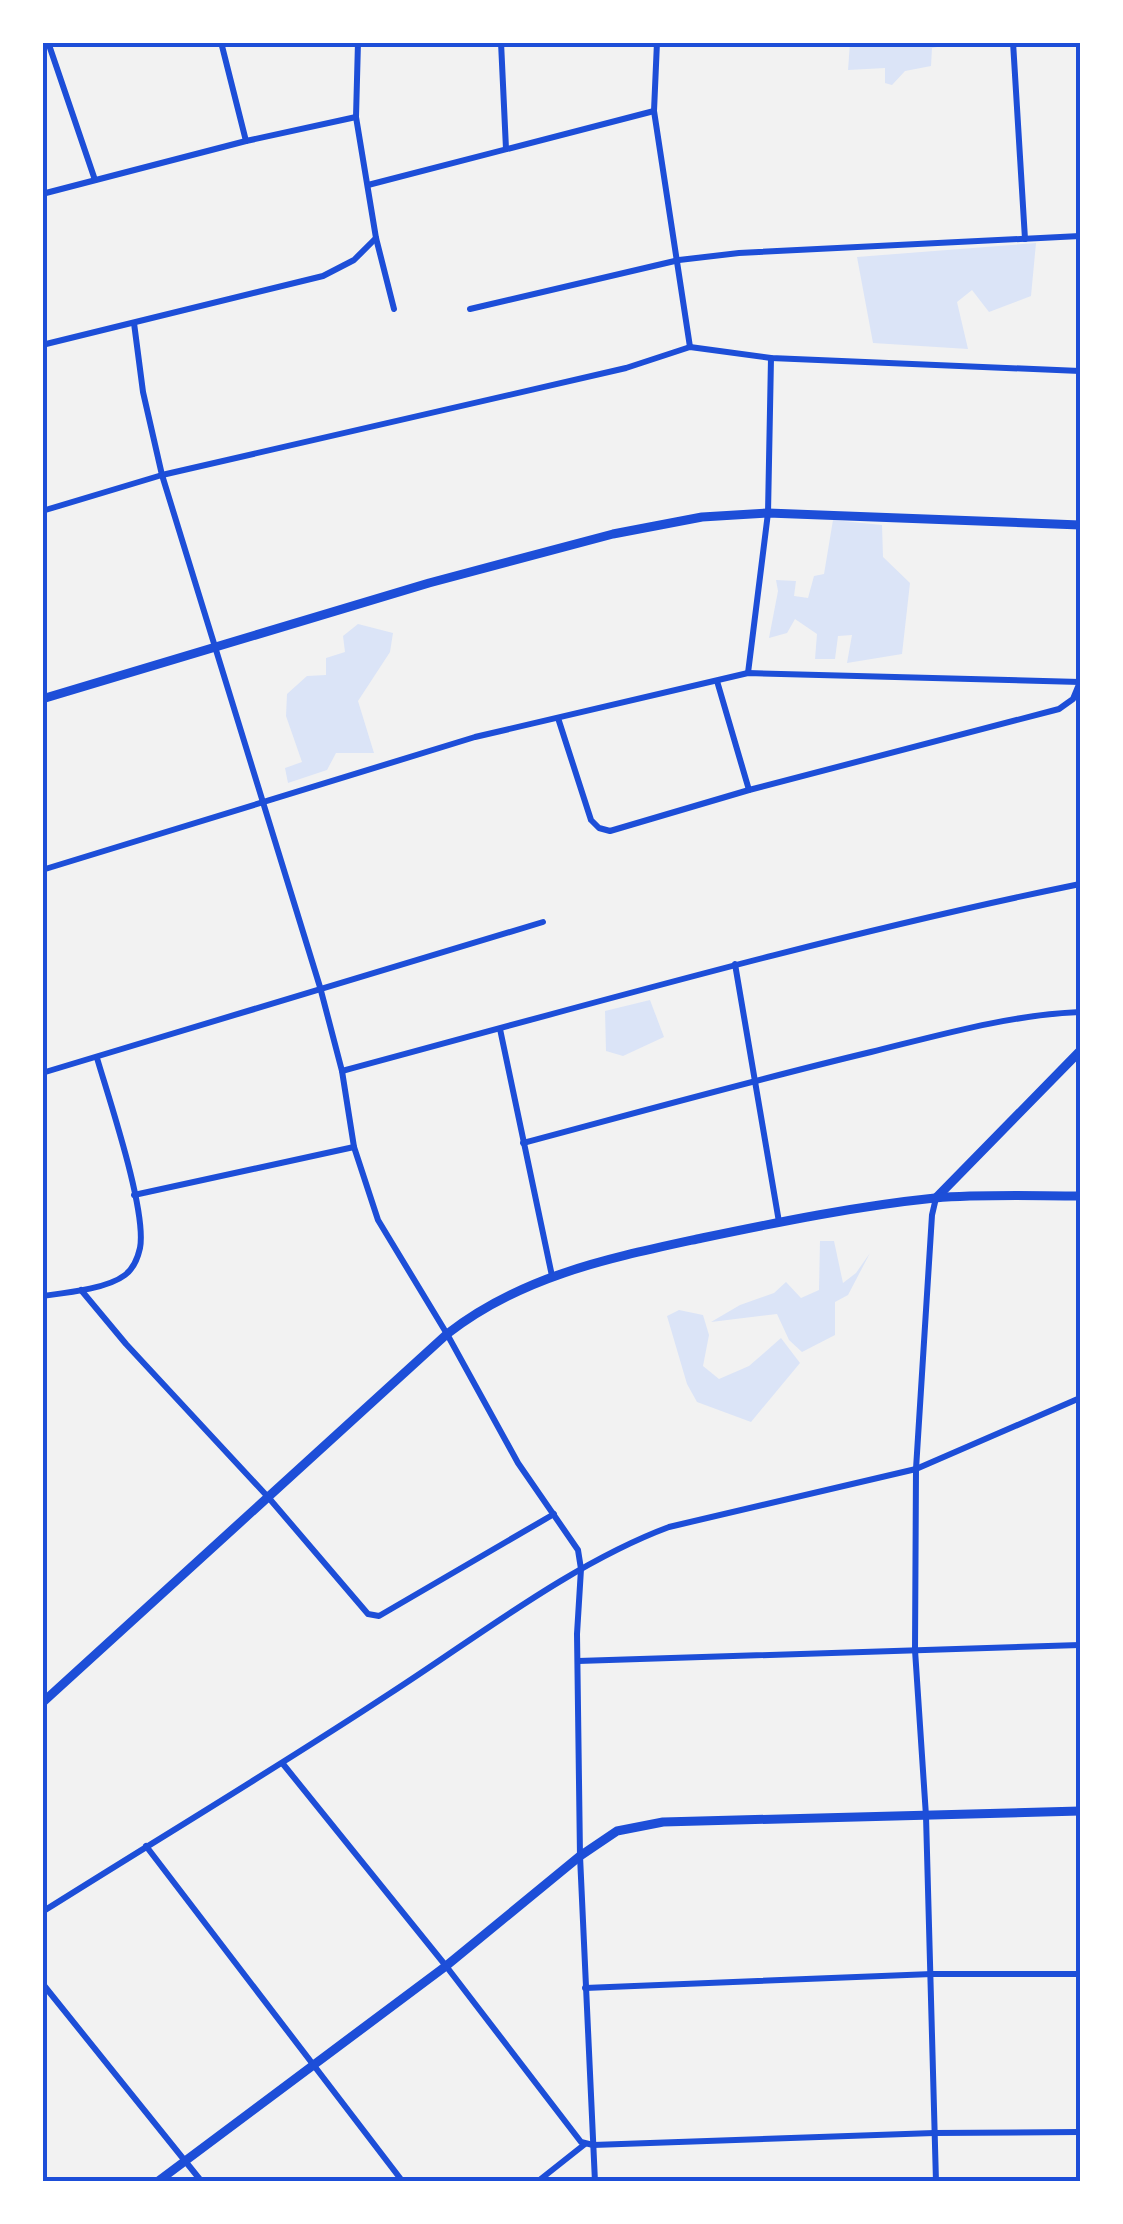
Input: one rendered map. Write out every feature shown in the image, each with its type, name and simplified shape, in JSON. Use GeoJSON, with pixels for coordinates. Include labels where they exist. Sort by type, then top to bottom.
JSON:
{"type":"FeatureCollection","features":[{"type":"Feature","properties":{"kind":"street"},"geometry":{"type":"LineString","coordinates":[[48,42],[95,180]]}},
{"type":"Feature","properties":{"kind":"street"},"geometry":{"type":"LineString","coordinates":[[221,42],[246,141]]}},
{"type":"Feature","properties":{"kind":"street"},"geometry":{"type":"LineString","coordinates":[[358,42],[356,117],[376,238],[394,309]]}},
{"type":"Feature","properties":{"kind":"street"},"geometry":{"type":"LineString","coordinates":[[501,42],[506,148]]}},
{"type":"Feature","properties":{"kind":"street"},"geometry":{"type":"LineString","coordinates":[[657,42],[654,111],[690,347]]}},
{"type":"Feature","properties":{"kind":"street"},"geometry":{"type":"LineString","coordinates":[[1013,42],[1025,238]]}},
{"type":"Feature","properties":{"kind":"street"},"geometry":{"type":"LineString","coordinates":[[368,185],[654,111]]}},
{"type":"Feature","properties":{"kind":"street"},"geometry":{"type":"LineString","coordinates":[[42,194],[356,117]]}},
{"type":"Feature","properties":{"kind":"street"},"geometry":{"type":"LineString","coordinates":[[470,309],[679,260],[739,253],[1080,236]]}},
{"type":"Feature","properties":{"kind":"street"},"geometry":{"type":"LineString","coordinates":[[42,345],[323,276],[354,260],[376,238]]}},
{"type":"Feature","properties":{"kind":"street"},"geometry":{"type":"LineString","coordinates":[[134,322],[143,392],[162,476],[320,988],[342,1071],[354,1147],[378,1220],[518,1463],[578,1550],[580,1856],[589,2144],[595,2182]]}},
{"type":"Feature","properties":{"kind":"street"},"geometry":{"type":"LineString","coordinates":[[42,511],[162,476],[626,368],[690,347],[771,358],[1080,372]]}},
{"type":"Feature","properties":{"kind":"street"},"geometry":{"type":"LineString","coordinates":[[748,674],[768,512],[771,358]]}},
{"type":"Feature","properties":{"kind":"street"},"geometry":{"type":"LineString","coordinates":[[42,699],[216,644],[613,534],[702,516],[768,512],[1080,526]]}},
{"type":"Feature","properties":{"kind":"street"},"geometry":{"type":"LineString","coordinates":[[42,870],[475,736],[748,674],[1080,682],[1073,699],[1059,709],[749,790],[610,831],[599,828],[592,820],[558,718]]}},
{"type":"Feature","properties":{"kind":"street"},"geometry":{"type":"LineString","coordinates":[[717,681],[749,790]]}},
{"type":"Feature","properties":{"kind":"street"},"geometry":{"type":"LineString","coordinates":[[342,1071],[735,964],[1080,884]]}},
{"type":"Feature","properties":{"kind":"street"},"geometry":{"type":"LineString","coordinates":[[42,1073],[543,922]]}},
{"type":"Feature","properties":{"kind":"street"},"geometry":{"type":"LineString","coordinates":[[735,964],[778,1222]]}},
{"type":"Feature","properties":{"kind":"street"},"geometry":{"type":"LineString","coordinates":[[523,1143],[754,1080],[984,1025],[1032,1015],[1080,1012]]}},
{"type":"Feature","properties":{"kind":"street"},"geometry":{"type":"LineString","coordinates":[[500,1028],[552,1276]]}},
{"type":"Feature","properties":{"kind":"street"},"geometry":{"type":"LineString","coordinates":[[936,2182],[926,1816],[914,1650],[916,1470],[932,1215],[936,1198],[1080,1052]]}},
{"type":"Feature","properties":{"kind":"street"},"geometry":{"type":"LineString","coordinates":[[42,1296],[81,1290],[124,1276],[134,1265],[140,1248],[134,1195],[98,1058]]}},
{"type":"Feature","properties":{"kind":"street"},"geometry":{"type":"LineString","coordinates":[[134,1195],[354,1147]]}},
{"type":"Feature","properties":{"kind":"street"},"geometry":{"type":"LineString","coordinates":[[42,1702],[447,1334],[481,1308],[552,1276],[778,1222],[936,1198],[1080,1196]]}},
{"type":"Feature","properties":{"kind":"street"},"geometry":{"type":"LineString","coordinates":[[81,1290],[374,1617],[554,1514]]}},
{"type":"Feature","properties":{"kind":"street"},"geometry":{"type":"LineString","coordinates":[[42,1912],[283,1764],[581,1569],[643,1536],[668,1526],[916,1470],[1080,1398]]}},
{"type":"Feature","properties":{"kind":"street"},"geometry":{"type":"LineString","coordinates":[[578,1661],[1080,1645]]}},
{"type":"Feature","properties":{"kind":"street"},"geometry":{"type":"LineString","coordinates":[[283,1764],[446,1966],[573,2136],[589,2144],[1080,2132]]}},
{"type":"Feature","properties":{"kind":"street"},"geometry":{"type":"LineString","coordinates":[[157,2182],[446,1966],[580,1856],[617,1831],[663,1822],[1080,1811]]}},
{"type":"Feature","properties":{"kind":"street"},"geometry":{"type":"LineString","coordinates":[[146,1846],[403,2182]]}},
{"type":"Feature","properties":{"kind":"street"},"geometry":{"type":"LineString","coordinates":[[585,1988],[932,1974],[1080,1974]]}},
{"type":"Feature","properties":{"kind":"street"},"geometry":{"type":"LineString","coordinates":[[42,1983],[202,2182]]}},
{"type":"Feature","properties":{"kind":"street"},"geometry":{"type":"LineString","coordinates":[[537,2182],[589,2144]]}},
{"type":"Feature","properties":{"kind":"shaded area"},"geometry":{"type":"Polygon","coordinates":[[[850,42],[958,43],[932,48],[931,66],[905,71],[892,85],[885,83],[885,68],[848,70],[850,42]]]}},
{"type":"Feature","properties":{"kind":"shaded area"},"geometry":{"type":"Polygon","coordinates":[[[1036,243],[1031,296],[989,312],[972,290],[957,302],[968,349],[873,343],[857,257],[1036,243]]]}},
{"type":"Feature","properties":{"kind":"shaded area"},"geometry":{"type":"Polygon","coordinates":[[[833,520],[882,525],[883,557],[910,583],[902,654],[847,663],[852,635],[838,636],[835,659],[815,659],[817,634],[795,619],[787,633],[769,638],[778,591],[776,580],[796,581],[794,596],[808,598],[814,576],[824,574],[833,520]]]}},
{"type":"Feature","properties":{"kind":"shaded area"},"geometry":{"type":"Polygon","coordinates":[[[358,624],[393,633],[390,652],[358,701],[374,753],[336,753],[327,770],[288,783],[285,768],[302,762],[286,716],[287,694],[307,676],[326,675],[326,658],[345,652],[343,636],[358,624]]]}},
{"type":"Feature","properties":{"kind":"shaded area"},"geometry":{"type":"Polygon","coordinates":[[[650,1000],[664,1037],[623,1056],[606,1051],[605,1011],[650,1000]]]}},
{"type":"Feature","properties":{"kind":"shaded area"},"geometry":{"type":"Polygon","coordinates":[[[820,1241],[834,1241],[843,1283],[870,1253],[848,1295],[835,1302],[835,1335],[802,1352],[789,1340],[777,1314],[711,1322],[740,1305],[774,1293],[786,1282],[801,1298],[819,1290],[820,1241]]]}},
{"type":"Feature","properties":{"kind":"shaded area"},"geometry":{"type":"Polygon","coordinates":[[[679,1310],[703,1315],[709,1335],[703,1366],[719,1379],[749,1366],[781,1338],[800,1363],[751,1422],[697,1402],[687,1384],[667,1316],[679,1310]]]}}]}
